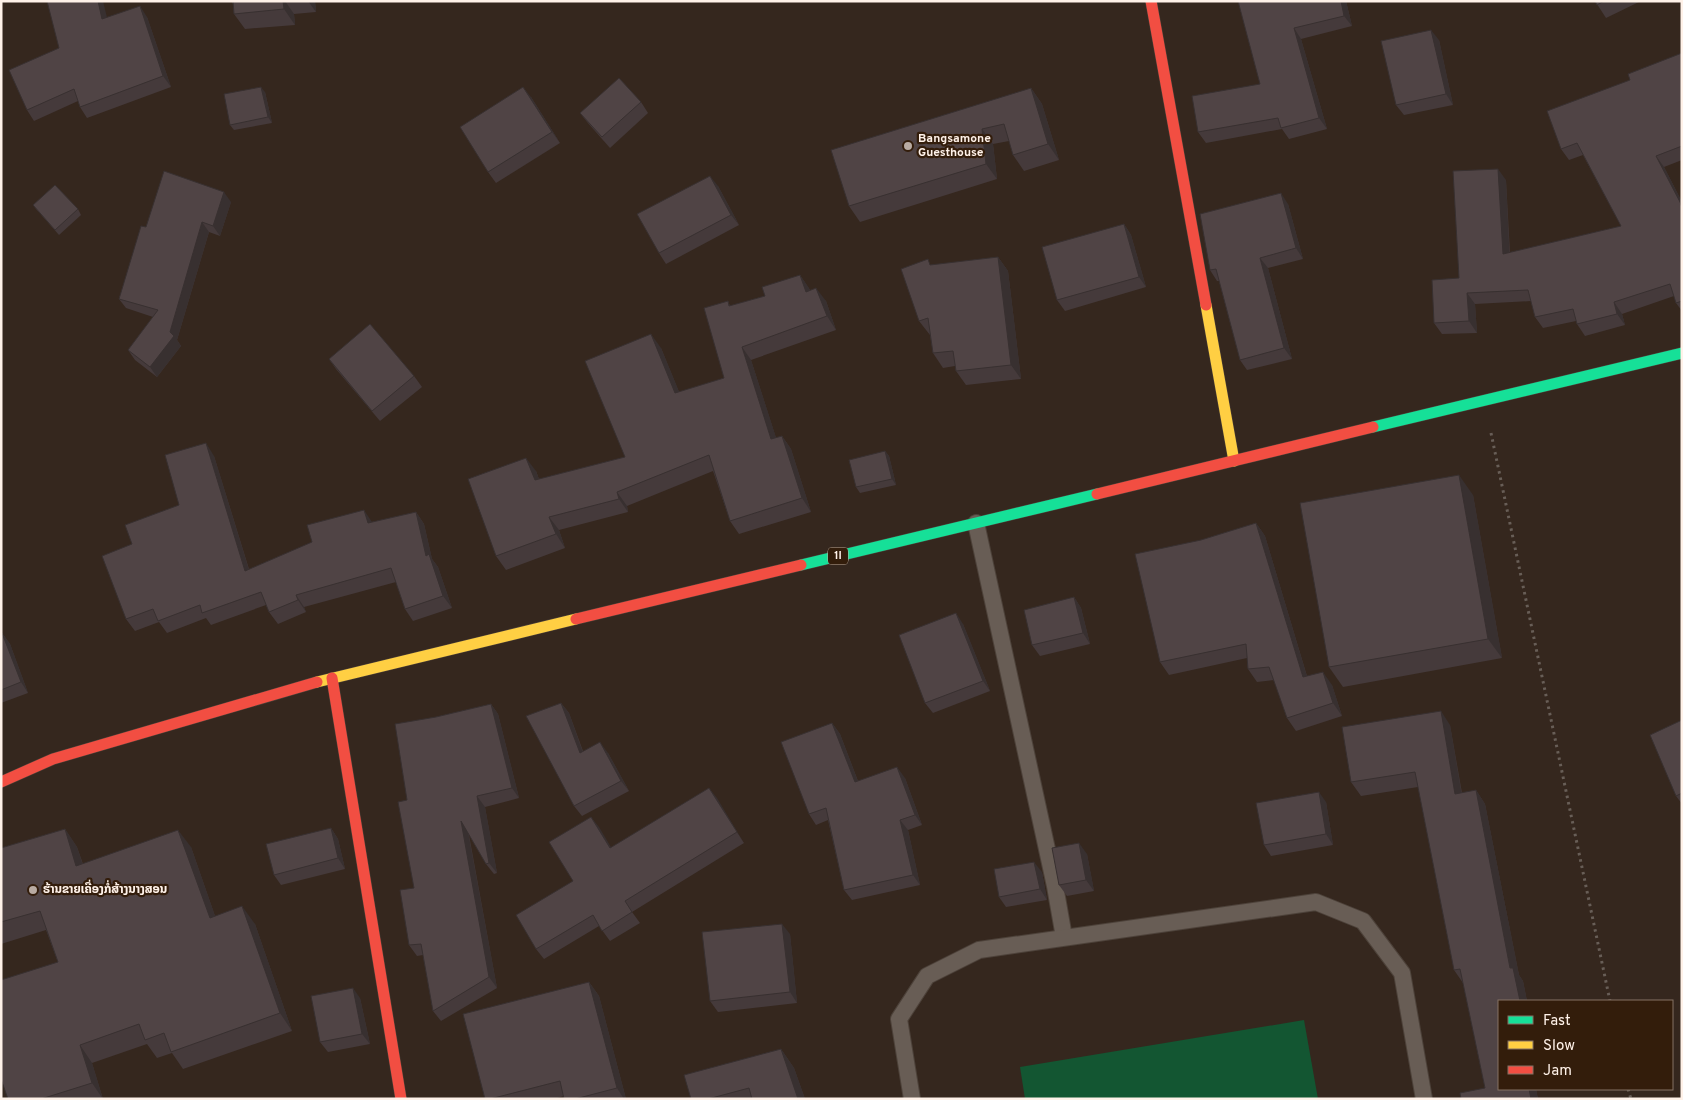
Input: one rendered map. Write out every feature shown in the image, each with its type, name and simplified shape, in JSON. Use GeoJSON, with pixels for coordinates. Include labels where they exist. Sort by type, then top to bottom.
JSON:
{"type":"FeatureCollection","features":[{"type":"Feature","properties":{"kind":"main road"},"geometry":{"type":"LineString","coordinates":[[1150,1],[1234,461]]}},
{"type":"Feature","properties":{"kind":"main road","name":"1I"},"geometry":{"type":"LineString","coordinates":[[1,782],[52,759],[332,678],[1682,353]]}},
{"type":"Feature","properties":{"kind":"main road"},"geometry":{"type":"LineString","coordinates":[[332,678],[401,1099]]}},
{"type":"Feature","properties":{"kind":"lane"},"geometry":{"type":"LineString","coordinates":[[976,523],[1055,886],[1064,937]]}},
{"type":"Feature","properties":{"kind":"lane"},"geometry":{"type":"LineString","coordinates":[[912,1099],[899,1019],[927,976],[978,950],[1316,902],[1363,921],[1402,973],[1424,1099]]}},
{"type":"Feature","properties":{"kind":"path"},"geometry":{"type":"LineString","coordinates":[[1484,400],[1610,1000]]}},
{"type":"Feature","properties":{"kind":"green space"},"geometry":{"type":"Polygon","coordinates":[[[1304,1020],[1318,1099],[1025,1099],[1020,1067],[1304,1020]]]}},
{"type":"Feature","properties":{"kind":"building"},"geometry":{"type":"Polygon","coordinates":[[[47,1],[98,1],[102,19],[140,6],[163,76],[80,107],[74,89],[27,110],[9,70],[59,48],[47,1]]]}},
{"type":"Feature","properties":{"kind":"building"},"geometry":{"type":"Polygon","coordinates":[[[233,1],[283,1],[284,9],[234,14],[233,1]]]}},
{"type":"Feature","properties":{"kind":"building"},"geometry":{"type":"Polygon","coordinates":[[[1238,1],[1341,1],[1344,16],[1294,28],[1319,118],[1281,128],[1278,118],[1198,132],[1192,96],[1260,84],[1238,1]]]}},
{"type":"Feature","properties":{"kind":"building"},"geometry":{"type":"Polygon","coordinates":[[[1595,1],[1604,1],[1597,5],[1595,1]]]}},
{"type":"Feature","properties":{"kind":"building"},"geometry":{"type":"Polygon","coordinates":[[[1431,30],[1446,94],[1396,105],[1381,41],[1431,30]]]}},
{"type":"Feature","properties":{"kind":"building"},"geometry":{"type":"Polygon","coordinates":[[[1682,53],[1682,146],[1656,156],[1682,208],[1682,301],[1676,303],[1670,284],[1614,302],[1617,314],[1577,324],[1573,309],[1535,317],[1528,290],[1467,293],[1469,321],[1434,323],[1432,280],[1459,278],[1453,171],[1498,169],[1503,254],[1621,226],[1577,143],[1561,149],[1547,111],[1630,80],[1628,74],[1682,53]]]}},
{"type":"Feature","properties":{"kind":"building"},"geometry":{"type":"Polygon","coordinates":[[[619,78],[641,102],[602,137],[580,113],[619,78]]]}},
{"type":"Feature","properties":{"kind":"building"},"geometry":{"type":"Polygon","coordinates":[[[261,87],[268,117],[230,125],[224,94],[261,87]]]}},
{"type":"Feature","properties":{"kind":"building"},"geometry":{"type":"Polygon","coordinates":[[[523,87],[552,132],[488,172],[460,127],[523,87]]]}},
{"type":"Feature","properties":{"kind":"building"},"geometry":{"type":"Polygon","coordinates":[[[1031,88],[1048,144],[1013,155],[1004,124],[982,129],[986,164],[849,206],[831,150],[1031,88]]]}},
{"type":"Feature","properties":{"kind":"building"},"geometry":{"type":"Polygon","coordinates":[[[164,171],[224,192],[213,226],[202,222],[170,332],[174,336],[150,367],[128,350],[158,310],[119,299],[141,226],[146,227],[164,171]]]}},
{"type":"Feature","properties":{"kind":"building"},"geometry":{"type":"Polygon","coordinates":[[[710,176],[731,215],[659,253],[637,214],[710,176]]]}},
{"type":"Feature","properties":{"kind":"building"},"geometry":{"type":"Polygon","coordinates":[[[55,185],[78,209],[55,230],[33,205],[55,185]]]}},
{"type":"Feature","properties":{"kind":"building"},"geometry":{"type":"Polygon","coordinates":[[[1281,193],[1296,248],[1260,258],[1284,348],[1240,360],[1216,269],[1210,270],[1200,214],[1281,193]]]}},
{"type":"Feature","properties":{"kind":"building"},"geometry":{"type":"Polygon","coordinates":[[[1124,224],[1139,277],[1057,300],[1042,247],[1124,224]]]}},
{"type":"Feature","properties":{"kind":"building"},"geometry":{"type":"Polygon","coordinates":[[[998,257],[1011,365],[956,371],[953,351],[933,353],[928,318],[919,321],[901,269],[928,259],[930,265],[998,257]]]}},
{"type":"Feature","properties":{"kind":"building"},"geometry":{"type":"Polygon","coordinates":[[[800,275],[806,292],[816,288],[827,316],[742,347],[771,439],[782,436],[802,498],[730,521],[709,455],[617,492],[619,499],[549,517],[556,534],[496,556],[468,479],[526,458],[535,480],[625,457],[585,361],[651,334],[675,393],[724,378],[704,308],[728,301],[729,306],[765,296],[762,287],[800,275]]]}},
{"type":"Feature","properties":{"kind":"building"},"geometry":{"type":"Polygon","coordinates":[[[370,324],[414,376],[372,411],[329,359],[370,324]]]}},
{"type":"Feature","properties":{"kind":"building"},"geometry":{"type":"Polygon","coordinates":[[[206,443],[245,571],[312,542],[307,525],[364,510],[368,523],[416,512],[426,556],[429,554],[443,596],[405,609],[391,568],[296,595],[298,600],[269,612],[261,592],[202,613],[200,605],[158,621],[153,609],[126,619],[102,556],[132,544],[125,525],[179,505],[165,455],[206,443]]]}},
{"type":"Feature","properties":{"kind":"building"},"geometry":{"type":"Polygon","coordinates":[[[885,451],[892,479],[856,487],[849,460],[885,451]]]}},
{"type":"Feature","properties":{"kind":"building"},"geometry":{"type":"Polygon","coordinates":[[[1459,475],[1488,639],[1329,667],[1300,503],[1459,475]]]}},
{"type":"Feature","properties":{"kind":"building"},"geometry":{"type":"Polygon","coordinates":[[[1256,523],[1303,677],[1323,672],[1333,703],[1287,718],[1269,667],[1248,669],[1246,644],[1160,662],[1135,554],[1201,540],[1256,523]]]}},
{"type":"Feature","properties":{"kind":"building"},"geometry":{"type":"Polygon","coordinates":[[[1074,597],[1083,633],[1032,645],[1024,610],[1074,597]]]}},
{"type":"Feature","properties":{"kind":"building"},"geometry":{"type":"Polygon","coordinates":[[[956,613],[983,681],[925,703],[899,635],[956,613]]]}},
{"type":"Feature","properties":{"kind":"building"},"geometry":{"type":"Polygon","coordinates":[[[1,633],[21,682],[1,690],[1,633]]]}},
{"type":"Feature","properties":{"kind":"building"},"geometry":{"type":"Polygon","coordinates":[[[561,703],[580,753],[600,742],[621,781],[574,806],[526,716],[561,703]]]}},
{"type":"Feature","properties":{"kind":"building"},"geometry":{"type":"Polygon","coordinates":[[[491,704],[512,788],[477,796],[489,863],[486,864],[461,821],[489,977],[433,1011],[421,944],[409,945],[400,890],[414,888],[398,802],[407,800],[395,724],[436,717],[491,704]]]}},
{"type":"Feature","properties":{"kind":"building"},"geometry":{"type":"Polygon","coordinates":[[[1441,711],[1455,794],[1476,790],[1510,968],[1513,968],[1520,1000],[1498,1000],[1498,1090],[1529,1090],[1531,1099],[1461,1099],[1460,1093],[1485,1088],[1460,969],[1454,970],[1415,772],[1351,782],[1342,727],[1441,711]]]}},
{"type":"Feature","properties":{"kind":"building"},"geometry":{"type":"Polygon","coordinates":[[[1682,720],[1682,793],[1676,796],[1650,735],[1682,720]]]}},
{"type":"Feature","properties":{"kind":"building"},"geometry":{"type":"Polygon","coordinates":[[[832,723],[855,782],[897,767],[915,815],[900,820],[913,875],[844,890],[826,808],[809,814],[781,742],[832,723]]]}},
{"type":"Feature","properties":{"kind":"building"},"geometry":{"type":"Polygon","coordinates":[[[709,788],[737,832],[625,901],[632,912],[602,931],[593,915],[536,949],[516,915],[573,881],[549,842],[591,817],[610,848],[709,788]]]}},
{"type":"Feature","properties":{"kind":"building"},"geometry":{"type":"Polygon","coordinates":[[[1319,792],[1326,834],[1264,845],[1256,803],[1319,792]]]}},
{"type":"Feature","properties":{"kind":"building"},"geometry":{"type":"Polygon","coordinates":[[[331,828],[338,858],[274,875],[266,844],[331,828]]]}},
{"type":"Feature","properties":{"kind":"building"},"geometry":{"type":"Polygon","coordinates":[[[65,829],[76,866],[178,830],[210,918],[242,906],[280,1013],[171,1052],[164,1033],[145,1040],[139,1024],[80,1045],[92,1083],[41,1099],[8,1099],[1,1079],[1,980],[58,962],[40,911],[1,922],[1,848],[65,829]]]}},
{"type":"Feature","properties":{"kind":"building"},"geometry":{"type":"Polygon","coordinates":[[[1079,843],[1086,880],[1059,885],[1052,848],[1079,843]]]}},
{"type":"Feature","properties":{"kind":"building"},"geometry":{"type":"Polygon","coordinates":[[[1034,862],[1040,889],[999,897],[994,869],[1034,862]]]}},
{"type":"Feature","properties":{"kind":"building"},"geometry":{"type":"Polygon","coordinates":[[[782,924],[790,992],[710,1001],[702,932],[782,924]]]}},
{"type":"Feature","properties":{"kind":"building"},"geometry":{"type":"Polygon","coordinates":[[[589,982],[617,1088],[575,1099],[564,1099],[560,1081],[485,1099],[463,1014],[589,982]]]}},
{"type":"Feature","properties":{"kind":"building"},"geometry":{"type":"Polygon","coordinates":[[[353,988],[362,1034],[320,1042],[311,996],[353,988]]]}},
{"type":"Feature","properties":{"kind":"building"},"geometry":{"type":"Polygon","coordinates":[[[781,1049],[798,1099],[752,1099],[749,1088],[708,1099],[691,1099],[684,1075],[781,1049]]]}},
{"type":"Feature","properties":{"kind":"traffic: fast"},"geometry":{"type":"LineString","coordinates":[[1373,427],[1682,353]]}},
{"type":"Feature","properties":{"kind":"traffic: fast"},"geometry":{"type":"LineString","coordinates":[[801,565],[1097,494]]}},
{"type":"Feature","properties":{"kind":"traffic: slow"},"geometry":{"type":"LineString","coordinates":[[1206,305],[1234,461]]}},
{"type":"Feature","properties":{"kind":"traffic: slow"},"geometry":{"type":"LineString","coordinates":[[317,682],[576,619]]}},
{"type":"Feature","properties":{"kind":"traffic: jam"},"geometry":{"type":"LineString","coordinates":[[1151,1],[1206,305]]}},
{"type":"Feature","properties":{"kind":"traffic: jam"},"geometry":{"type":"LineString","coordinates":[[1097,494],[1373,427]]}},
{"type":"Feature","properties":{"kind":"traffic: jam"},"geometry":{"type":"LineString","coordinates":[[576,619],[801,565]]}},
{"type":"Feature","properties":{"kind":"traffic: jam"},"geometry":{"type":"LineString","coordinates":[[332,678],[401,1099]]}},
{"type":"Feature","properties":{"kind":"traffic: jam"},"geometry":{"type":"LineString","coordinates":[[1,782],[53,759],[317,682]]}},
{"type":"Feature","properties":{"kind":"place","name":"Bangsamone Guesthouse"},"geometry":{"type":"Point","coordinates":[908,146]}},
{"type":"Feature","properties":{"kind":"place","name":"ຮ້ານຂາຍເຄື່ອງກໍ່ສ້າງນາງສອນ"},"geometry":{"type":"Point","coordinates":[33,890]}}]}
